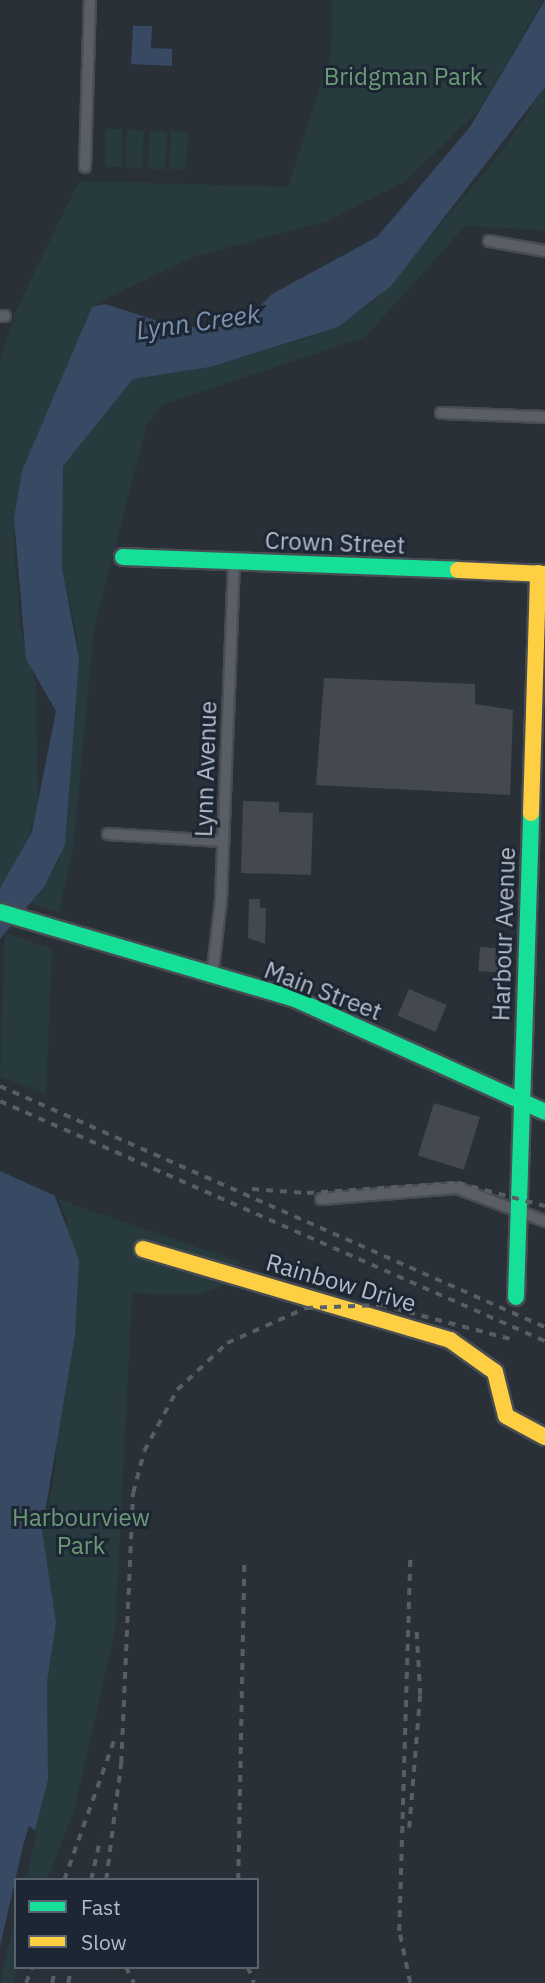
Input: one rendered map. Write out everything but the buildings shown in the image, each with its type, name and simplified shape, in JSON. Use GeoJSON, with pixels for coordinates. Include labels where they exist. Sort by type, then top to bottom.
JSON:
{"type":"FeatureCollection","features":[{"type":"Feature","properties":{"kind":"street"},"geometry":{"type":"LineString","coordinates":[[85,167],[90,0]]}},
{"type":"Feature","properties":{"kind":"street"},"geometry":{"type":"LineString","coordinates":[[489,241],[545,251]]}},
{"type":"Feature","properties":{"kind":"street"},"geometry":{"type":"LineString","coordinates":[[441,414],[545,417]]}},
{"type":"Feature","properties":{"kind":"street","name":"Crown Street"},"geometry":{"type":"LineString","coordinates":[[123,557],[542,574]]}},
{"type":"Feature","properties":{"kind":"street","name":"Lynn Avenue"},"geometry":{"type":"LineString","coordinates":[[212,977],[224,841],[234,562]]}},
{"type":"Feature","properties":{"kind":"street","name":"Harbour Avenue"},"geometry":{"type":"LineString","coordinates":[[516,1297],[539,731],[542,574]]}},
{"type":"Feature","properties":{"kind":"street"},"geometry":{"type":"LineString","coordinates":[[108,834],[224,841]]}},
{"type":"Feature","properties":{"kind":"street","name":"Main Street"},"geometry":{"type":"LineString","coordinates":[[0,912],[212,977],[295,999],[545,1112]]}},
{"type":"Feature","properties":{"kind":"street"},"geometry":{"type":"LineString","coordinates":[[321,1199],[457,1188],[545,1221]]}},
{"type":"Feature","properties":{"kind":"street","name":"Rainbow Drive"},"geometry":{"type":"LineString","coordinates":[[144,1249],[450,1339],[480,1357],[505,1393],[506,1416],[545,1437]]}},
{"type":"Feature","properties":{"kind":"green space","name":"Bridgman Park"},"geometry":{"type":"Polygon","coordinates":[[[332,0],[543,0],[480,109],[406,181],[325,222],[195,256],[97,303],[86,319],[18,491],[14,546],[21,632],[36,684],[38,810],[22,854],[0,888],[0,360],[16,311],[79,181],[288,187],[331,54],[332,0]]]}},
{"type":"Feature","properties":{"kind":"green space"},"geometry":{"type":"Polygon","coordinates":[[[545,87],[545,230],[465,226],[365,337],[162,405],[146,427],[94,629],[73,848],[59,912],[32,903],[59,861],[66,834],[78,641],[62,567],[63,466],[133,379],[210,367],[313,336],[373,303],[500,154],[545,87]]]}},
{"type":"Feature","properties":{"kind":"green space"},"geometry":{"type":"Polygon","coordinates":[[[105,129],[122,129],[122,167],[105,167],[105,129]]]}},
{"type":"Feature","properties":{"kind":"green space"},"geometry":{"type":"Polygon","coordinates":[[[127,130],[144,131],[142,169],[125,168],[127,130]]]}},
{"type":"Feature","properties":{"kind":"green space"},"geometry":{"type":"Polygon","coordinates":[[[150,131],[167,132],[165,170],[148,169],[150,131]]]}},
{"type":"Feature","properties":{"kind":"green space"},"geometry":{"type":"Polygon","coordinates":[[[171,131],[188,132],[186,170],[169,169],[171,131]]]}},
{"type":"Feature","properties":{"kind":"green space"},"geometry":{"type":"Polygon","coordinates":[[[5,933],[52,949],[46,1095],[0,1076],[5,933]]]}},
{"type":"Feature","properties":{"kind":"green space","name":"Harbourview Park"},"geometry":{"type":"Polygon","coordinates":[[[58,1199],[240,1262],[234,1281],[200,1295],[132,1293],[115,1631],[74,1811],[48,1878],[23,1878],[48,1780],[47,1682],[56,1623],[42,1530],[55,1474],[67,1219],[58,1199]]]}},
{"type":"Feature","properties":{"kind":"green space"},"geometry":{"type":"Polygon","coordinates":[[[14,1915],[14,1969],[18,1969],[14,1983],[0,1983],[14,1915]]]}},
{"type":"Feature","properties":{"kind":"water"},"geometry":{"type":"Polygon","coordinates":[[[545,0],[545,87],[391,286],[338,327],[210,367],[133,379],[63,466],[62,567],[79,659],[65,845],[44,887],[0,939],[0,888],[32,832],[56,711],[26,659],[14,518],[22,471],[92,307],[105,304],[177,327],[240,327],[272,294],[377,237],[470,127],[545,0]]]}},
{"type":"Feature","properties":{"kind":"water"},"geometry":{"type":"Polygon","coordinates":[[[133,26],[152,26],[151,48],[172,49],[172,66],[131,64],[133,26]]]}},
{"type":"Feature","properties":{"kind":"water"},"geometry":{"type":"Polygon","coordinates":[[[0,1087],[46,1173],[79,1260],[75,1335],[42,1530],[56,1623],[47,1682],[48,1780],[23,1878],[14,1878],[0,1968],[0,1087]]]}},
{"type":"Feature","properties":{"kind":"pier"},"geometry":{"type":"Polygon","coordinates":[[[0,1083],[33,1139],[62,1199],[0,1171],[0,1083]]]}},
{"type":"Feature","properties":{"kind":"pier"},"geometry":{"type":"Polygon","coordinates":[[[29,1826],[37,1832],[26,1878],[16,1878],[29,1826]]]}},
{"type":"Feature","properties":{"kind":"pier"},"geometry":{"type":"Polygon","coordinates":[[[14,1885],[14,1926],[0,1972],[0,1946],[14,1885]]]}},
{"type":"Feature","properties":{"kind":"railway"},"geometry":{"type":"LineString","coordinates":[[0,1086],[545,1327]]}},
{"type":"Feature","properties":{"kind":"railway"},"geometry":{"type":"LineString","coordinates":[[0,1101],[545,1341]]}},
{"type":"Feature","properties":{"kind":"railway"},"geometry":{"type":"LineString","coordinates":[[252,1189],[307,1193],[458,1183],[545,1206]]}},
{"type":"Feature","properties":{"kind":"railway"},"geometry":{"type":"LineString","coordinates":[[106,1878],[121,1763],[133,1493],[144,1451],[177,1390],[227,1343],[306,1308],[381,1305],[514,1340]]}},
{"type":"Feature","properties":{"kind":"railway"},"geometry":{"type":"LineString","coordinates":[[410,1553],[399,1931],[410,1983]]}},
{"type":"Feature","properties":{"kind":"railway"},"geometry":{"type":"LineString","coordinates":[[238,1878],[244,1560]]}},
{"type":"Feature","properties":{"kind":"railway"},"geometry":{"type":"LineString","coordinates":[[409,1828],[420,1695],[416,1626]]}},
{"type":"Feature","properties":{"kind":"railway"},"geometry":{"type":"LineString","coordinates":[[65,1878],[116,1735]]}},
{"type":"Feature","properties":{"kind":"railway"},"geometry":{"type":"LineString","coordinates":[[91,1878],[100,1839]]}},
{"type":"Feature","properties":{"kind":"railway"},"geometry":{"type":"LineString","coordinates":[[26,1983],[31,1969]]}},
{"type":"Feature","properties":{"kind":"railway"},"geometry":{"type":"LineString","coordinates":[[52,1983],[55,1969]]}},
{"type":"Feature","properties":{"kind":"railway"},"geometry":{"type":"LineString","coordinates":[[68,1983],[71,1969]]}},
{"type":"Feature","properties":{"kind":"railway"},"geometry":{"type":"LineString","coordinates":[[127,1969],[134,1983]]}},
{"type":"Feature","properties":{"kind":"railway"},"geometry":{"type":"LineString","coordinates":[[249,1969],[254,1983]]}},
{"type":"Feature","properties":{"kind":"traffic: fast"},"geometry":{"type":"LineString","coordinates":[[123,557],[458,570]]}},
{"type":"Feature","properties":{"kind":"traffic: fast"},"geometry":{"type":"LineString","coordinates":[[516,1297],[531,813]]}},
{"type":"Feature","properties":{"kind":"traffic: fast"},"geometry":{"type":"LineString","coordinates":[[0,912],[295,999],[545,1112]]}},
{"type":"Feature","properties":{"kind":"traffic: slow"},"geometry":{"type":"LineString","coordinates":[[458,570],[545,574]]}},
{"type":"Feature","properties":{"kind":"traffic: slow"},"geometry":{"type":"LineString","coordinates":[[531,813],[538,573]]}},
{"type":"Feature","properties":{"kind":"traffic: slow"},"geometry":{"type":"LineString","coordinates":[[143,1249],[450,1340],[495,1372],[506,1416],[545,1437]]}},
{"type":"Feature","properties":{"kind":"water label","name":"Lynn Creek"},"geometry":{"type":"Point","coordinates":[198,322]}}]}
